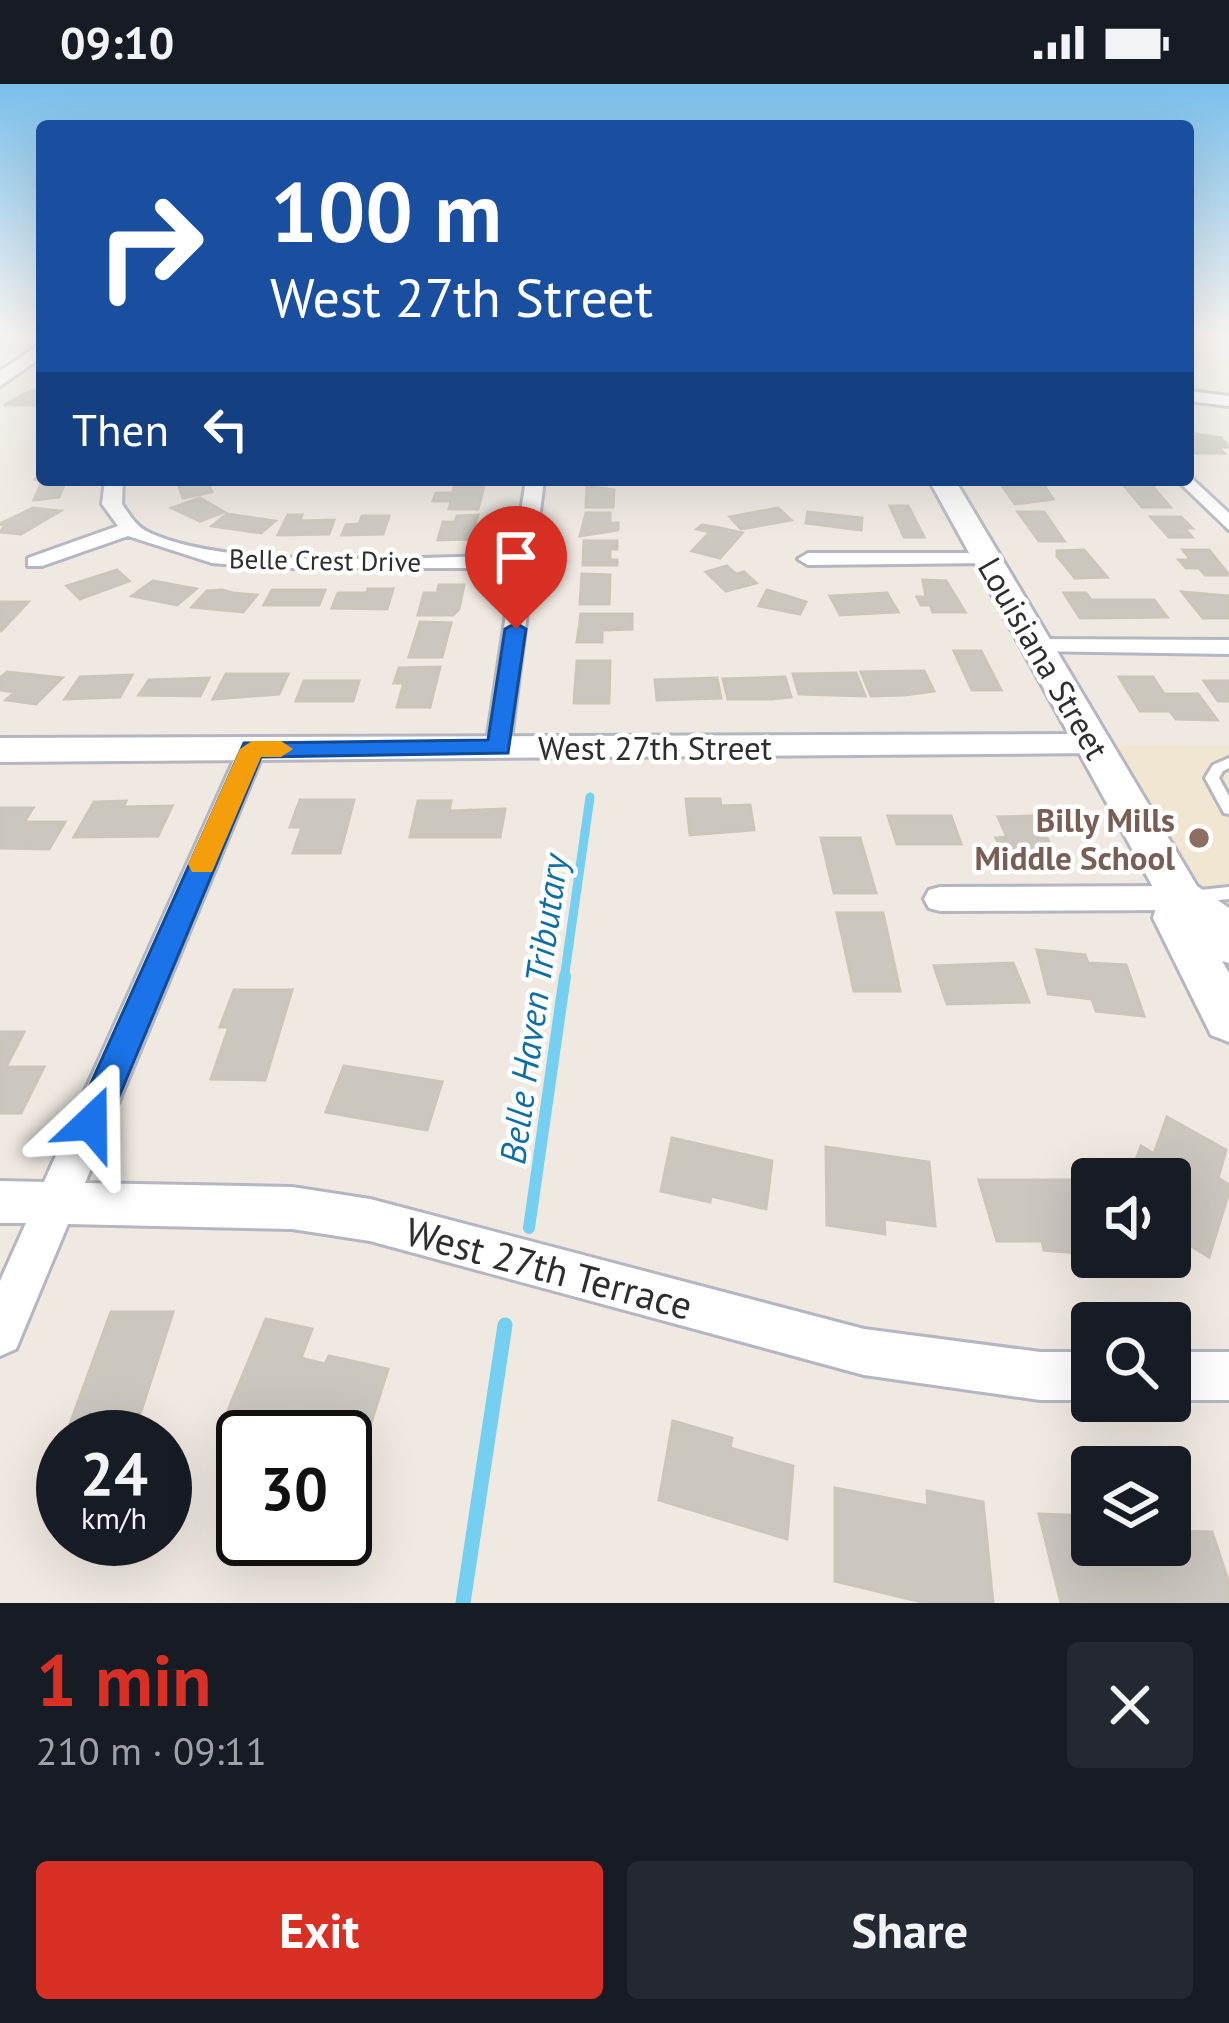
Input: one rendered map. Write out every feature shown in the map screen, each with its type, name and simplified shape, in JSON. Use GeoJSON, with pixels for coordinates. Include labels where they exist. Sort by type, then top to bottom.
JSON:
{"type":"FeatureCollection","features":[{"type":"Feature","properties":{"kind":"main road","name":"Louisiana Street"},"geometry":{"type":"LineString","coordinates":[[945,486],[1181,898],[1210,916],[1229,944]]}},
{"type":"Feature","properties":{"kind":"main road","name":"Louisiana Street"},"geometry":{"type":"LineString","coordinates":[[1181,898],[1176,918],[1229,1020]]}},
{"type":"Feature","properties":{"kind":"street"},"geometry":{"type":"LineString","coordinates":[[34,562],[130,529],[112,504],[114,486]]}},
{"type":"Feature","properties":{"kind":"street"},"geometry":{"type":"LineString","coordinates":[[499,748],[534,486]]}},
{"type":"Feature","properties":{"kind":"street"},"geometry":{"type":"LineString","coordinates":[[1192,486],[1229,524]]}},
{"type":"Feature","properties":{"kind":"street","name":"Belle Crest Drive"},"geometry":{"type":"LineString","coordinates":[[130,529],[159,545],[240,561],[525,562]]}},
{"type":"Feature","properties":{"kind":"street"},"geometry":{"type":"LineString","coordinates":[[808,559],[987,559]]}},
{"type":"Feature","properties":{"kind":"street"},"geometry":{"type":"LineString","coordinates":[[1037,646],[1229,647]]}},
{"type":"Feature","properties":{"kind":"street","name":"West 27th Street"},"geometry":{"type":"LineString","coordinates":[[0,750],[1094,745]]}},
{"type":"Feature","properties":{"kind":"street"},"geometry":{"type":"LineString","coordinates":[[0,1333],[252,749]]}},
{"type":"Feature","properties":{"kind":"street"},"geometry":{"type":"LineString","coordinates":[[940,899],[1181,898]]}},
{"type":"Feature","properties":{"kind":"street","name":"West 27th Terrace"},"geometry":{"type":"LineString","coordinates":[[0,1202],[292,1208],[370,1220],[864,1352],[1071,1376]]}},
{"type":"Feature","properties":{"kind":"street"},"geometry":{"type":"LineString","coordinates":[[1191,1376],[1229,1376]]}},
{"type":"Feature","properties":{"kind":"lane"},"geometry":{"type":"LineString","coordinates":[[1229,763],[1212,778],[1229,809]]}},
{"type":"Feature","properties":{"kind":"lane"},"geometry":{"type":"LineString","coordinates":[[1181,898],[1229,893]]}},
{"type":"Feature","properties":{"kind":"shaded area","name":"Billy Mills Middle School"},"geometry":{"type":"Polygon","coordinates":[[[1111,745],[1229,746],[1229,923],[1164,831],[1111,745]]]}},
{"type":"Feature","properties":{"kind":"building"},"geometry":{"type":"Polygon","coordinates":[[[1194,434],[1221,438],[1229,447],[1217,447],[1224,453],[1194,453],[1194,434]]]}},
{"type":"Feature","properties":{"kind":"building"},"geometry":{"type":"Polygon","coordinates":[[[40,486],[64,486],[59,497],[34,500],[40,486]]]}},
{"type":"Feature","properties":{"kind":"building"},"geometry":{"type":"Polygon","coordinates":[[[179,486],[209,486],[212,492],[183,498],[179,486]]]}},
{"type":"Feature","properties":{"kind":"building"},"geometry":{"type":"Polygon","coordinates":[[[454,486],[484,486],[478,509],[449,509],[451,501],[433,501],[436,493],[453,493],[454,486]]]}},
{"type":"Feature","properties":{"kind":"building"},"geometry":{"type":"Polygon","coordinates":[[[587,486],[614,490],[613,507],[586,507],[587,486]]]}},
{"type":"Feature","properties":{"kind":"building"},"geometry":{"type":"Polygon","coordinates":[[[1124,486],[1152,486],[1170,507],[1142,507],[1124,486]]]}},
{"type":"Feature","properties":{"kind":"building"},"geometry":{"type":"Polygon","coordinates":[[[1003,487],[1045,487],[1053,499],[1015,504],[1003,487]]]}},
{"type":"Feature","properties":{"kind":"building"},"geometry":{"type":"Polygon","coordinates":[[[200,498],[224,512],[200,521],[172,508],[200,498]]]}},
{"type":"Feature","properties":{"kind":"building"},"geometry":{"type":"Polygon","coordinates":[[[890,506],[908,506],[924,537],[904,537],[890,506]]]}},
{"type":"Feature","properties":{"kind":"building"},"geometry":{"type":"Polygon","coordinates":[[[33,508],[60,511],[21,534],[0,532],[5,526],[0,524],[33,508]]]}},
{"type":"Feature","properties":{"kind":"building"},"geometry":{"type":"Polygon","coordinates":[[[778,508],[791,520],[741,529],[730,517],[778,508]]]}},
{"type":"Feature","properties":{"kind":"building"},"geometry":{"type":"Polygon","coordinates":[[[808,512],[862,518],[861,530],[806,523],[808,512]]]}},
{"type":"Feature","properties":{"kind":"building"},"geometry":{"type":"Polygon","coordinates":[[[1018,512],[1044,512],[1064,541],[1039,541],[1018,512]]]}},
{"type":"Feature","properties":{"kind":"building"},"geometry":{"type":"Polygon","coordinates":[[[586,513],[610,513],[610,523],[618,523],[618,530],[580,536],[586,513]]]}},
{"type":"Feature","properties":{"kind":"building"},"geometry":{"type":"Polygon","coordinates":[[[227,514],[275,521],[261,533],[212,526],[227,514]]]}},
{"type":"Feature","properties":{"kind":"building"},"geometry":{"type":"Polygon","coordinates":[[[288,515],[302,515],[300,521],[334,520],[329,534],[278,535],[288,515]]]}},
{"type":"Feature","properties":{"kind":"building"},"geometry":{"type":"Polygon","coordinates":[[[478,515],[470,539],[438,540],[443,522],[478,515]]]}},
{"type":"Feature","properties":{"kind":"building"},"geometry":{"type":"Polygon","coordinates":[[[362,516],[389,516],[383,534],[342,535],[346,525],[359,524],[362,516]]]}},
{"type":"Feature","properties":{"kind":"building"},"geometry":{"type":"Polygon","coordinates":[[[1151,517],[1181,517],[1192,528],[1184,528],[1192,537],[1169,537],[1151,517]]]}},
{"type":"Feature","properties":{"kind":"building"},"geometry":{"type":"Polygon","coordinates":[[[702,525],[742,533],[720,558],[692,551],[710,532],[697,529],[702,525]]]}},
{"type":"Feature","properties":{"kind":"building"},"geometry":{"type":"Polygon","coordinates":[[[584,541],[617,541],[617,549],[610,549],[610,560],[617,560],[617,565],[583,565],[584,541]]]}},
{"type":"Feature","properties":{"kind":"building"},"geometry":{"type":"Polygon","coordinates":[[[1084,550],[1107,577],[1075,578],[1057,556],[1057,551],[1084,550]]]}},
{"type":"Feature","properties":{"kind":"building"},"geometry":{"type":"Polygon","coordinates":[[[1183,550],[1209,550],[1229,575],[1205,575],[1199,568],[1186,568],[1179,560],[1191,560],[1183,550]]]}},
{"type":"Feature","properties":{"kind":"building"},"geometry":{"type":"Polygon","coordinates":[[[727,566],[756,583],[726,591],[706,572],[727,566]]]}},
{"type":"Feature","properties":{"kind":"building"},"geometry":{"type":"Polygon","coordinates":[[[117,570],[129,581],[80,599],[67,586],[117,570]]]}},
{"type":"Feature","properties":{"kind":"building"},"geometry":{"type":"Polygon","coordinates":[[[582,574],[610,575],[609,604],[580,604],[582,574]]]}},
{"type":"Feature","properties":{"kind":"building"},"geometry":{"type":"Polygon","coordinates":[[[923,580],[946,581],[965,612],[933,612],[930,605],[921,605],[917,597],[926,597],[923,580]]]}},
{"type":"Feature","properties":{"kind":"building"},"geometry":{"type":"Polygon","coordinates":[[[153,581],[196,589],[177,605],[132,596],[153,581]]]}},
{"type":"Feature","properties":{"kind":"building"},"geometry":{"type":"Polygon","coordinates":[[[439,585],[464,585],[459,609],[453,615],[418,615],[424,593],[437,593],[439,585]]]}},
{"type":"Feature","properties":{"kind":"building"},"geometry":{"type":"Polygon","coordinates":[[[368,589],[393,589],[387,609],[332,608],[338,593],[367,593],[368,589]]]}},
{"type":"Feature","properties":{"kind":"building"},"geometry":{"type":"Polygon","coordinates":[[[272,590],[325,590],[319,605],[264,605],[272,590]]]}},
{"type":"Feature","properties":{"kind":"building"},"geometry":{"type":"Polygon","coordinates":[[[767,590],[806,602],[800,614],[759,606],[767,590]]]}},
{"type":"Feature","properties":{"kind":"building"},"geometry":{"type":"Polygon","coordinates":[[[207,591],[257,595],[243,612],[192,607],[207,591]]]}},
{"type":"Feature","properties":{"kind":"building"},"geometry":{"type":"Polygon","coordinates":[[[1182,592],[1229,596],[1229,618],[1203,618],[1182,592]]]}},
{"type":"Feature","properties":{"kind":"building"},"geometry":{"type":"Polygon","coordinates":[[[887,593],[898,612],[840,615],[830,596],[887,593]]]}},
{"type":"Feature","properties":{"kind":"building"},"geometry":{"type":"Polygon","coordinates":[[[1064,593],[1086,593],[1091,600],[1154,600],[1167,617],[1080,618],[1064,593]]]}},
{"type":"Feature","properties":{"kind":"building"},"geometry":{"type":"Polygon","coordinates":[[[0,602],[28,602],[1,631],[0,631],[0,602]]]}},
{"type":"Feature","properties":{"kind":"building"},"geometry":{"type":"Polygon","coordinates":[[[581,614],[632,614],[632,629],[602,630],[602,642],[577,642],[581,614]]]}},
{"type":"Feature","properties":{"kind":"building"},"geometry":{"type":"Polygon","coordinates":[[[420,622],[451,623],[442,657],[409,657],[420,622]]]}},
{"type":"Feature","properties":{"kind":"building"},"geometry":{"type":"Polygon","coordinates":[[[954,651],[981,651],[1001,690],[972,690],[954,651]]]}},
{"type":"Feature","properties":{"kind":"building"},"geometry":{"type":"Polygon","coordinates":[[[577,661],[610,661],[609,703],[574,703],[577,661]]]}},
{"type":"Feature","properties":{"kind":"building"},"geometry":{"type":"Polygon","coordinates":[[[440,667],[430,707],[397,707],[404,683],[394,683],[399,668],[440,667]]]}},
{"type":"Feature","properties":{"kind":"building"},"geometry":{"type":"Polygon","coordinates":[[[924,671],[934,691],[871,696],[861,672],[924,671]]]}},
{"type":"Feature","properties":{"kind":"building"},"geometry":{"type":"Polygon","coordinates":[[[7,672],[62,678],[36,704],[6,700],[15,692],[0,690],[0,678],[7,672]]]}},
{"type":"Feature","properties":{"kind":"building"},"geometry":{"type":"Polygon","coordinates":[[[856,673],[865,696],[799,694],[793,674],[856,673]]]}},
{"type":"Feature","properties":{"kind":"building"},"geometry":{"type":"Polygon","coordinates":[[[226,674],[288,674],[279,694],[213,699],[226,674]]]}},
{"type":"Feature","properties":{"kind":"building"},"geometry":{"type":"Polygon","coordinates":[[[132,675],[120,697],[65,699],[80,677],[132,675]]]}},
{"type":"Feature","properties":{"kind":"building"},"geometry":{"type":"Polygon","coordinates":[[[785,677],[791,697],[772,699],[728,699],[723,679],[785,677]]]}},
{"type":"Feature","properties":{"kind":"building"},"geometry":{"type":"Polygon","coordinates":[[[1119,677],[1153,677],[1164,694],[1198,694],[1217,720],[1176,719],[1170,711],[1140,711],[1119,677]]]}},
{"type":"Feature","properties":{"kind":"building"},"geometry":{"type":"Polygon","coordinates":[[[209,678],[200,696],[139,695],[149,680],[209,678]]]}},
{"type":"Feature","properties":{"kind":"building"},"geometry":{"type":"Polygon","coordinates":[[[717,678],[721,698],[657,700],[655,680],[717,678]]]}},
{"type":"Feature","properties":{"kind":"building"},"geometry":{"type":"Polygon","coordinates":[[[304,681],[359,681],[353,701],[296,701],[304,681]]]}},
{"type":"Feature","properties":{"kind":"building"},"geometry":{"type":"Polygon","coordinates":[[[1204,681],[1229,681],[1229,701],[1218,701],[1204,681]]]}},
{"type":"Feature","properties":{"kind":"building"},"geometry":{"type":"Polygon","coordinates":[[[686,799],[720,799],[721,806],[750,805],[754,830],[690,835],[686,799]]]}},
{"type":"Feature","properties":{"kind":"building"},"geometry":{"type":"Polygon","coordinates":[[[300,800],[354,800],[340,853],[293,853],[302,827],[290,827],[300,800]]]}},
{"type":"Feature","properties":{"kind":"building"},"geometry":{"type":"Polygon","coordinates":[[[126,801],[123,807],[172,806],[158,836],[74,837],[94,802],[126,801]]]}},
{"type":"Feature","properties":{"kind":"building"},"geometry":{"type":"Polygon","coordinates":[[[418,801],[451,801],[449,811],[505,809],[500,837],[410,837],[418,801]]]}},
{"type":"Feature","properties":{"kind":"building"},"geometry":{"type":"Polygon","coordinates":[[[1,808],[33,808],[24,822],[65,822],[49,849],[0,848],[1,808]]]}},
{"type":"Feature","properties":{"kind":"building"},"geometry":{"type":"Polygon","coordinates":[[[888,816],[951,816],[961,844],[897,844],[888,816]]]}},
{"type":"Feature","properties":{"kind":"building"},"geometry":{"type":"Polygon","coordinates":[[[1032,816],[1059,863],[1006,860],[996,838],[1007,837],[998,817],[1032,816]]]}},
{"type":"Feature","properties":{"kind":"building"},"geometry":{"type":"Polygon","coordinates":[[[821,838],[860,838],[876,893],[834,893],[821,838]]]}},
{"type":"Feature","properties":{"kind":"building"},"geometry":{"type":"Polygon","coordinates":[[[837,913],[883,913],[900,991],[854,991],[837,913]]]}},
{"type":"Feature","properties":{"kind":"building"},"geometry":{"type":"Polygon","coordinates":[[[1037,950],[1085,955],[1088,963],[1126,965],[1144,1016],[1096,1011],[1092,999],[1048,994],[1037,950]]]}},
{"type":"Feature","properties":{"kind":"building"},"geometry":{"type":"Polygon","coordinates":[[[1013,963],[1029,1002],[947,1004],[934,966],[1013,963]]]}},
{"type":"Feature","properties":{"kind":"building"},"geometry":{"type":"Polygon","coordinates":[[[234,990],[292,990],[265,1080],[211,1079],[229,1027],[220,1027],[234,990]]]}},
{"type":"Feature","properties":{"kind":"building"},"geometry":{"type":"Polygon","coordinates":[[[0,1032],[24,1032],[6,1067],[44,1067],[21,1113],[0,1113],[0,1032]]]}},
{"type":"Feature","properties":{"kind":"building"},"geometry":{"type":"Polygon","coordinates":[[[344,1066],[442,1082],[427,1130],[326,1112],[344,1066]]]}},
{"type":"Feature","properties":{"kind":"building"},"geometry":{"type":"Polygon","coordinates":[[[1167,1117],[1226,1150],[1218,1178],[1229,1185],[1229,1192],[1209,1257],[1191,1246],[1191,1158],[1137,1158],[1141,1146],[1154,1154],[1167,1117]]]}},
{"type":"Feature","properties":{"kind":"building"},"geometry":{"type":"Polygon","coordinates":[[[672,1138],[772,1161],[766,1209],[661,1191],[672,1138]]]}},
{"type":"Feature","properties":{"kind":"building"},"geometry":{"type":"Polygon","coordinates":[[[826,1147],[929,1162],[935,1226],[884,1219],[885,1234],[827,1225],[826,1147]]]}},
{"type":"Feature","properties":{"kind":"building"},"geometry":{"type":"Polygon","coordinates":[[[979,1180],[1071,1180],[1071,1252],[1044,1250],[1042,1241],[997,1241],[979,1180]]]}},
{"type":"Feature","properties":{"kind":"building"},"geometry":{"type":"Polygon","coordinates":[[[111,1312],[173,1312],[141,1410],[75,1410],[111,1312]]]}},
{"type":"Feature","properties":{"kind":"building"},"geometry":{"type":"Polygon","coordinates":[[[266,1319],[312,1329],[301,1358],[325,1364],[329,1356],[388,1369],[372,1420],[372,1410],[228,1410],[266,1319]]]}},
{"type":"Feature","properties":{"kind":"building"},"geometry":{"type":"Polygon","coordinates":[[[673,1421],[732,1438],[730,1448],[793,1466],[787,1539],[659,1500],[673,1421]]]}},
{"type":"Feature","properties":{"kind":"building"},"geometry":{"type":"Polygon","coordinates":[[[835,1488],[928,1506],[927,1491],[983,1502],[993,1603],[926,1603],[835,1581],[835,1488]]]}},
{"type":"Feature","properties":{"kind":"building"},"geometry":{"type":"Polygon","coordinates":[[[1039,1514],[1071,1515],[1071,1566],[1191,1566],[1191,1532],[1212,1532],[1229,1583],[1229,1603],[1061,1603],[1039,1514]]]}},
{"type":"Feature","properties":{"kind":"waterway","name":"Belle Haven Tributary"},"geometry":{"type":"LineString","coordinates":[[564,979],[590,797]]}},
{"type":"Feature","properties":{"kind":"waterway","name":"Belle Haven Tributary"},"geometry":{"type":"LineString","coordinates":[[529,1228],[565,976]]}},
{"type":"Feature","properties":{"kind":"waterway","name":"Belle Haven Tributary"},"geometry":{"type":"LineString","coordinates":[[463,1603],[505,1325]]}},
{"type":"Feature","properties":{"kind":"slow traffic"},"geometry":{"type":"LineString","coordinates":[[202,864],[252,749],[281,749]]}},
{"type":"Feature","properties":{"kind":"place","name":"Billy Mills Middle School"},"geometry":{"type":"Point","coordinates":[1199,838]}},
{"type":"Feature","properties":{"kind":"route"},"geometry":{"type":"LineString","coordinates":[[91,1123],[252,749],[499,748],[516,629]]}}]}
